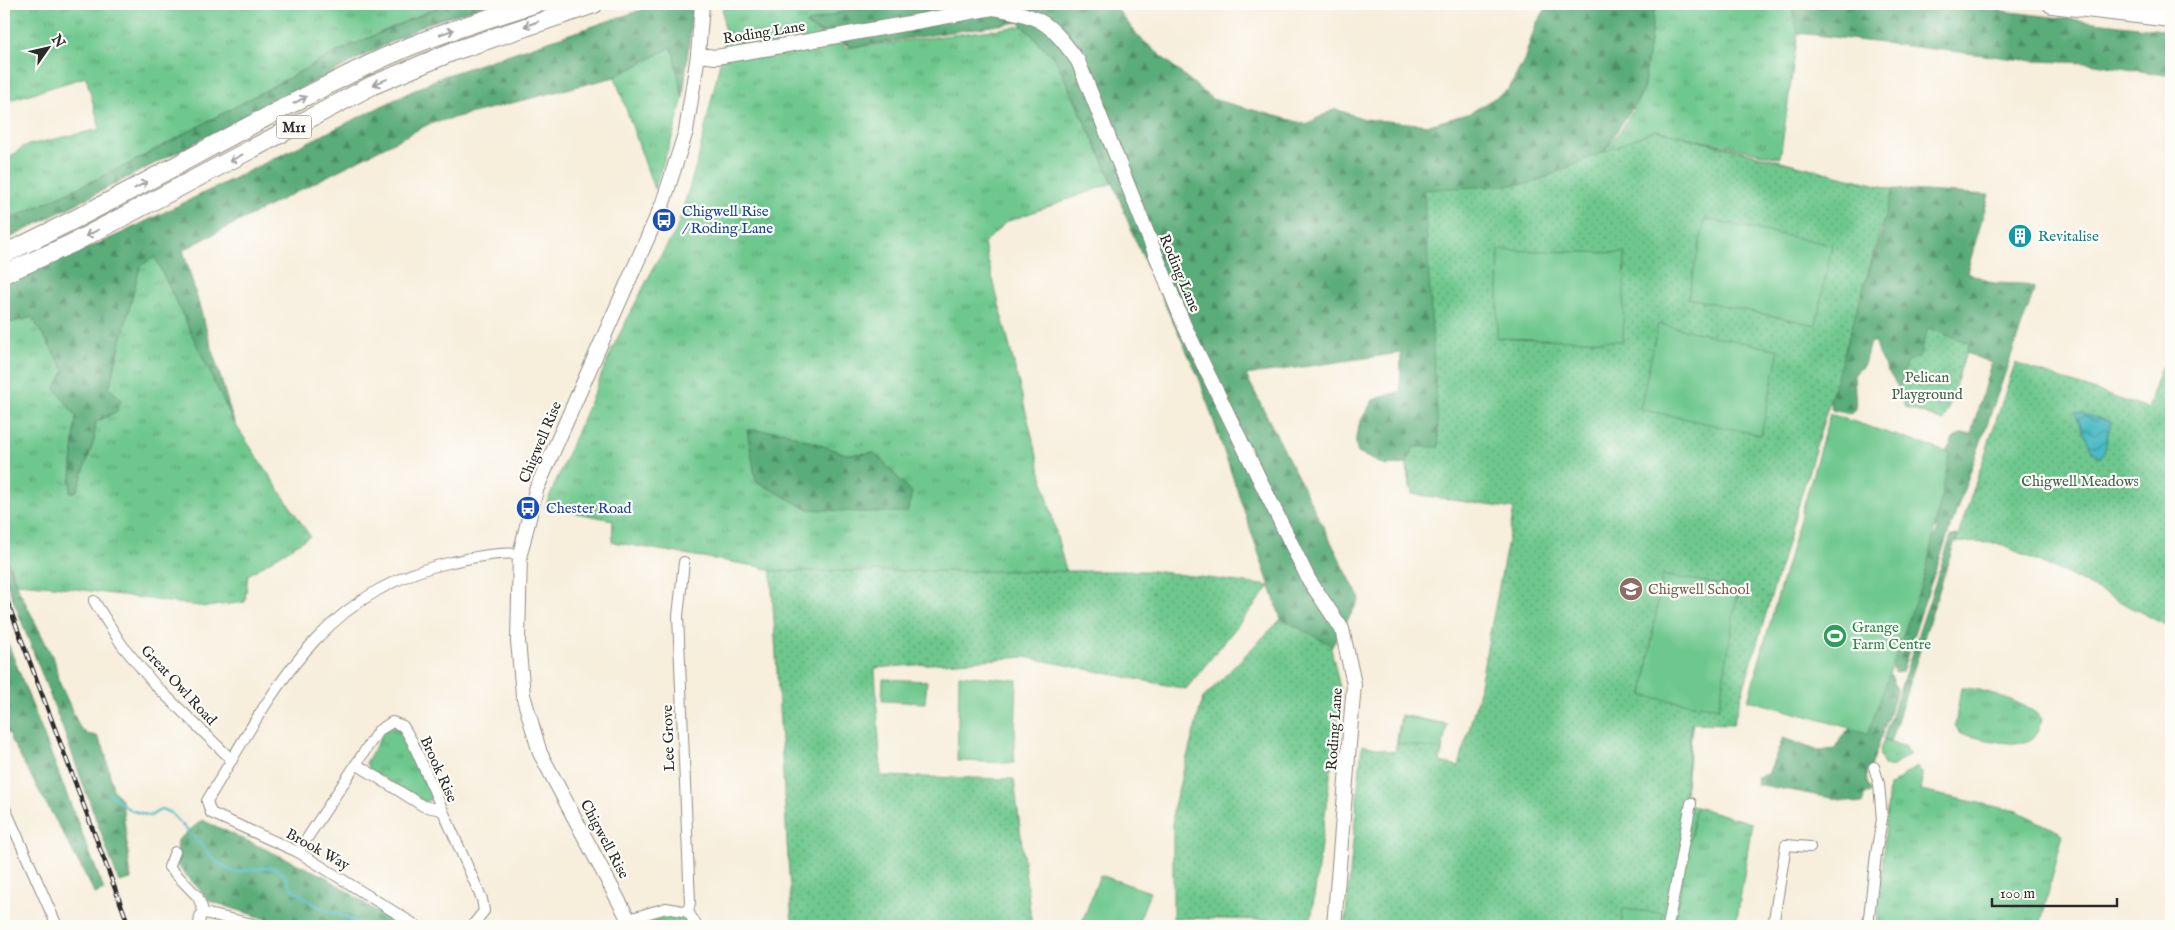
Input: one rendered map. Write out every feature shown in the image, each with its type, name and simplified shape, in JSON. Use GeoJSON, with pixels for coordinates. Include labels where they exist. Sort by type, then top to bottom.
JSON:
{"type":"FeatureCollection","features":[{"type":"Feature","properties":{"kind":"highway","name":"M11"},"geometry":{"type":"LineString","coordinates":[[4,254],[63,226],[364,66],[444,33],[534,4]]}},
{"type":"Feature","properties":{"kind":"highway","name":"M11"},"geometry":{"type":"LineString","coordinates":[[4,274],[81,238],[373,85],[454,50],[594,4]]}},
{"type":"Feature","properties":{"kind":"highway"},"geometry":{"type":"LineString","coordinates":[[2052,4],[2171,18]]}},
{"type":"Feature","properties":{"kind":"street","name":"Roding Lane"},"geometry":{"type":"LineString","coordinates":[[702,4],[698,55],[716,57],[993,8],[1018,12],[1040,19],[1060,37],[1078,61],[1184,325],[1309,580],[1342,629],[1354,684],[1334,926]]}},
{"type":"Feature","properties":{"kind":"street","name":"Chigwell Rise"},"geometry":{"type":"LineString","coordinates":[[630,923],[540,753],[523,695],[518,641],[520,554],[536,490],[663,203],[686,131],[698,55]]}},
{"type":"Feature","properties":{"kind":"street"},"geometry":{"type":"LineString","coordinates":[[232,760],[298,657],[337,617],[373,591],[425,568],[479,556],[504,553],[520,554]]}},
{"type":"Feature","properties":{"kind":"street","name":"Lee Grove"},"geometry":{"type":"LineString","coordinates":[[684,562],[678,616],[690,903],[688,912]]}},
{"type":"Feature","properties":{"kind":"street","name":"Great Owl Road"},"geometry":{"type":"LineString","coordinates":[[94,601],[122,645],[155,685],[232,760]]}},
{"type":"Feature","properties":{"kind":"street","name":"Brook Rise"},"geometry":{"type":"LineString","coordinates":[[298,852],[378,730],[392,722],[403,726],[412,741],[482,899],[484,911],[472,926]]}},
{"type":"Feature","properties":{"kind":"street","name":"Brook Way"},"geometry":{"type":"LineString","coordinates":[[232,760],[207,801],[211,813],[298,852],[418,926]]}},
{"type":"Feature","properties":{"kind":"street"},"geometry":{"type":"LineString","coordinates":[[356,764],[423,806],[441,810]]}},
{"type":"Feature","properties":{"kind":"street"},"geometry":{"type":"LineString","coordinates":[[1868,926],[1882,819],[1879,784],[1874,767]]}},
{"type":"Feature","properties":{"kind":"street"},"geometry":{"type":"LineString","coordinates":[[1668,926],[1691,803]]}},
{"type":"Feature","properties":{"kind":"street"},"geometry":{"type":"LineString","coordinates":[[4,806],[57,926]]}},
{"type":"Feature","properties":{"kind":"street"},"geometry":{"type":"LineString","coordinates":[[1773,926],[1786,845],[1810,847]]}},
{"type":"Feature","properties":{"kind":"street"},"geometry":{"type":"LineString","coordinates":[[175,852],[169,867],[198,897],[201,919],[261,926]]}},
{"type":"Feature","properties":{"kind":"street"},"geometry":{"type":"LineString","coordinates":[[630,923],[666,908],[688,912],[698,926]]}},
{"type":"Feature","properties":{"kind":"green space"},"geometry":{"type":"Polygon","coordinates":[[[4,4],[445,4],[335,53],[125,166],[4,222],[4,162],[24,146],[100,129],[86,77],[10,100],[4,96],[4,4]]]}},
{"type":"Feature","properties":{"kind":"green space"},"geometry":{"type":"Polygon","coordinates":[[[445,4],[491,4],[426,24],[4,241],[4,222],[125,166],[335,53],[445,4]]]}},
{"type":"Feature","properties":{"kind":"green space"},"geometry":{"type":"Polygon","coordinates":[[[659,4],[693,4],[683,98],[672,47],[615,77],[429,124],[183,250],[234,423],[155,257],[140,266],[109,388],[121,399],[117,411],[95,423],[94,440],[77,491],[70,493],[76,416],[55,388],[65,371],[32,317],[4,324],[4,285],[122,233],[441,77],[659,4]]]}},
{"type":"Feature","properties":{"kind":"green space"},"geometry":{"type":"Polygon","coordinates":[[[722,4],[867,4],[805,24],[847,48],[1023,26],[1056,60],[1113,183],[1006,222],[984,244],[1066,572],[771,571],[761,567],[612,542],[613,520],[545,507],[616,341],[656,263],[676,231],[698,159],[725,40],[722,4]]]}},
{"type":"Feature","properties":{"kind":"green space"},"geometry":{"type":"Polygon","coordinates":[[[867,4],[1113,4],[1140,38],[1212,99],[1306,124],[1335,109],[1365,119],[1429,125],[1470,113],[1509,89],[1524,60],[1536,24],[1549,4],[1655,4],[1643,91],[1603,153],[1530,184],[1439,447],[1655,130],[1893,189],[1989,195],[1967,272],[1993,283],[2024,284],[2035,288],[1925,600],[1902,672],[1895,673],[1890,659],[1924,552],[1937,532],[1933,510],[1946,452],[1953,439],[1960,434],[1971,434],[1991,363],[1966,353],[1968,343],[1906,362],[1899,389],[1880,358],[1876,342],[1870,342],[1864,365],[1854,375],[1856,409],[1849,414],[1832,410],[1828,395],[1693,718],[1684,803],[1514,508],[1409,488],[1407,464],[1386,466],[1358,453],[1356,445],[1357,431],[1373,400],[1400,391],[1401,353],[1246,375],[1360,599],[1331,648],[1281,619],[1199,378],[1136,242],[1110,175],[1056,60],[1019,22],[850,47],[805,24],[867,4]],[[1696,176],[1845,344],[1883,229],[1696,176]]]}},
{"type":"Feature","properties":{"kind":"green space"},"geometry":{"type":"Polygon","coordinates":[[[1655,4],[1791,4],[1798,33],[1780,158],[1655,130],[1603,153],[1624,126],[1643,91],[1655,4]]]}},
{"type":"Feature","properties":{"kind":"green space"},"geometry":{"type":"Polygon","coordinates":[[[1791,4],[1943,4],[2171,31],[2171,76],[2089,63],[2033,61],[1798,33],[1791,4]]]}},
{"type":"Feature","properties":{"kind":"green space"},"geometry":{"type":"Polygon","coordinates":[[[672,47],[683,98],[674,132],[654,189],[615,77],[672,47]]]}},
{"type":"Feature","properties":{"kind":"green space","name":"Chigwell School"},"geometry":{"type":"Polygon","coordinates":[[[1655,130],[1893,189],[1733,724],[1691,723],[1684,802],[1696,807],[1674,926],[1345,926],[1362,745],[1395,752],[1401,715],[1447,724],[1440,762],[1459,766],[1477,700],[1514,509],[1412,494],[1407,464],[1414,447],[1439,447],[1424,190],[1530,184],[1655,130]]]}},
{"type":"Feature","properties":{"kind":"green space"},"geometry":{"type":"Polygon","coordinates":[[[1705,219],[1832,245],[1816,325],[1688,298],[1705,219]]]}},
{"type":"Feature","properties":{"kind":"green space"},"geometry":{"type":"Polygon","coordinates":[[[1499,250],[1625,253],[1623,341],[1497,338],[1499,250]]]}},
{"type":"Feature","properties":{"kind":"green space"},"geometry":{"type":"Polygon","coordinates":[[[155,257],[237,427],[310,536],[248,575],[245,602],[206,607],[54,586],[16,583],[4,550],[4,324],[32,317],[65,371],[55,388],[76,416],[70,492],[77,491],[94,440],[95,423],[117,411],[121,399],[109,389],[140,266],[155,257]]]}},
{"type":"Feature","properties":{"kind":"green space"},"geometry":{"type":"Polygon","coordinates":[[[1658,324],[1779,350],[1761,435],[1640,409],[1658,324]]]}},
{"type":"Feature","properties":{"kind":"green space","name":"Pelican Playground"},"geometry":{"type":"Polygon","coordinates":[[[1928,328],[1969,343],[1944,421],[1905,407],[1899,389],[1906,362],[1919,357],[1928,328]]]}},
{"type":"Feature","properties":{"kind":"green space","name":"Chigwell Meadows"},"geometry":{"type":"Polygon","coordinates":[[[2171,360],[2171,628],[2067,574],[1997,543],[1956,542],[2015,363],[2148,409],[2160,368],[2171,360]]]}},
{"type":"Feature","properties":{"kind":"green space","name":"Grange Farm Centre"},"geometry":{"type":"Polygon","coordinates":[[[1830,414],[1950,453],[1926,571],[1868,733],[1748,700],[1830,414]]]}},
{"type":"Feature","properties":{"kind":"green space"},"geometry":{"type":"Polygon","coordinates":[[[747,430],[781,431],[846,454],[875,453],[912,493],[907,512],[807,509],[756,481],[747,430]]]}},
{"type":"Feature","properties":{"kind":"green space"},"geometry":{"type":"Polygon","coordinates":[[[1957,535],[1890,743],[1883,740],[1951,536],[1957,535]]]}},
{"type":"Feature","properties":{"kind":"green space"},"geometry":{"type":"Polygon","coordinates":[[[4,550],[13,578],[55,662],[58,679],[79,726],[87,734],[97,736],[104,748],[113,789],[122,801],[131,879],[119,882],[4,576],[4,550]]]}},
{"type":"Feature","properties":{"kind":"green space"},"geometry":{"type":"Polygon","coordinates":[[[771,571],[1153,571],[1270,586],[1186,689],[1025,657],[875,668],[881,776],[1014,779],[1032,926],[792,926],[771,571]]]}},
{"type":"Feature","properties":{"kind":"green space"},"geometry":{"type":"Polygon","coordinates":[[[1662,575],[1738,587],[1719,708],[1643,696],[1662,575]]]}},
{"type":"Feature","properties":{"kind":"green space"},"geometry":{"type":"Polygon","coordinates":[[[1281,619],[1330,644],[1341,693],[1311,921],[1173,918],[1173,809],[1203,698],[1281,619]]]}},
{"type":"Feature","properties":{"kind":"green space"},"geometry":{"type":"Polygon","coordinates":[[[4,633],[104,890],[95,894],[11,740],[10,734],[4,732],[4,633]]]}},
{"type":"Feature","properties":{"kind":"green space"},"geometry":{"type":"Polygon","coordinates":[[[959,675],[1017,680],[1014,763],[957,761],[959,675]]]}},
{"type":"Feature","properties":{"kind":"green space"},"geometry":{"type":"Polygon","coordinates":[[[1891,675],[1897,690],[1871,767],[1866,771],[1867,782],[1871,792],[1864,795],[1863,804],[1756,784],[1757,777],[1768,774],[1783,738],[1819,751],[1835,749],[1841,738],[1855,723],[1884,676],[1891,675]]]}},
{"type":"Feature","properties":{"kind":"green space"},"geometry":{"type":"Polygon","coordinates":[[[883,679],[927,681],[925,703],[882,701],[883,679]]]}},
{"type":"Feature","properties":{"kind":"green space"},"geometry":{"type":"Polygon","coordinates":[[[1961,688],[1992,693],[2016,702],[2036,713],[2042,719],[2034,737],[2028,741],[2009,743],[1960,734],[1955,725],[1961,688]]]}},
{"type":"Feature","properties":{"kind":"green space"},"geometry":{"type":"Polygon","coordinates":[[[1402,716],[1447,724],[1442,750],[1397,743],[1402,716]]]}},
{"type":"Feature","properties":{"kind":"green space"},"geometry":{"type":"Polygon","coordinates":[[[403,726],[435,797],[425,802],[370,770],[366,763],[386,728],[403,726]]]}},
{"type":"Feature","properties":{"kind":"green space"},"geometry":{"type":"Polygon","coordinates":[[[1883,741],[1905,746],[1910,754],[1892,767],[1884,766],[1879,753],[1883,741]]]}},
{"type":"Feature","properties":{"kind":"green space"},"geometry":{"type":"Polygon","coordinates":[[[1917,766],[1922,773],[1921,791],[2017,811],[2063,834],[2040,926],[1877,926],[1889,786],[1917,766]]]}},
{"type":"Feature","properties":{"kind":"green space"},"geometry":{"type":"Polygon","coordinates":[[[1696,807],[1752,823],[1736,926],[1674,926],[1696,807]]]}},
{"type":"Feature","properties":{"kind":"green space"},"geometry":{"type":"Polygon","coordinates":[[[202,820],[326,877],[399,926],[287,926],[210,901],[176,864],[178,840],[202,820]]]}},
{"type":"Feature","properties":{"kind":"green space"},"geometry":{"type":"Polygon","coordinates":[[[1100,875],[1150,892],[1137,926],[1081,925],[1100,875]]]}},
{"type":"Feature","properties":{"kind":"green space"},"geometry":{"type":"Polygon","coordinates":[[[1623,909],[1663,913],[1661,926],[1621,926],[1623,909]]]}},
{"type":"Feature","properties":{"kind":"green space"},"geometry":{"type":"Polygon","coordinates":[[[675,915],[686,920],[691,926],[645,926],[653,920],[675,915]]]}},
{"type":"Feature","properties":{"kind":"green space"},"geometry":{"type":"Polygon","coordinates":[[[1162,922],[1316,926],[1162,926],[1162,922]]]}},
{"type":"Feature","properties":{"kind":"water"},"geometry":{"type":"Polygon","coordinates":[[[2075,412],[2111,422],[2104,453],[2100,458],[2092,451],[2075,412]]]}},
{"type":"Feature","properties":{"kind":"waterway"},"geometry":{"type":"LineString","coordinates":[[109,793],[130,810],[150,816],[162,809],[171,813],[217,862],[233,872],[273,867],[284,874],[292,889],[317,906],[367,926]]}},
{"type":"Feature","properties":{"kind":"railway"},"geometry":{"type":"LineString","coordinates":[[4,593],[129,926]]}},
{"type":"Feature","properties":{"kind":"place","name":"Chigwell Rise / Roding Lane"},"geometry":{"type":"Point","coordinates":[664,220]}},
{"type":"Feature","properties":{"kind":"place","name":"Revitalise"},"geometry":{"type":"Point","coordinates":[2020,236]}},
{"type":"Feature","properties":{"kind":"place","name":"Chester Road"},"geometry":{"type":"Point","coordinates":[528,508]}},
{"type":"Feature","properties":{"kind":"place","name":"Chigwell School"},"geometry":{"type":"Point","coordinates":[1631,589]}},
{"type":"Feature","properties":{"kind":"place","name":"Grange Farm Centre"},"geometry":{"type":"Point","coordinates":[1835,636]}}]}
